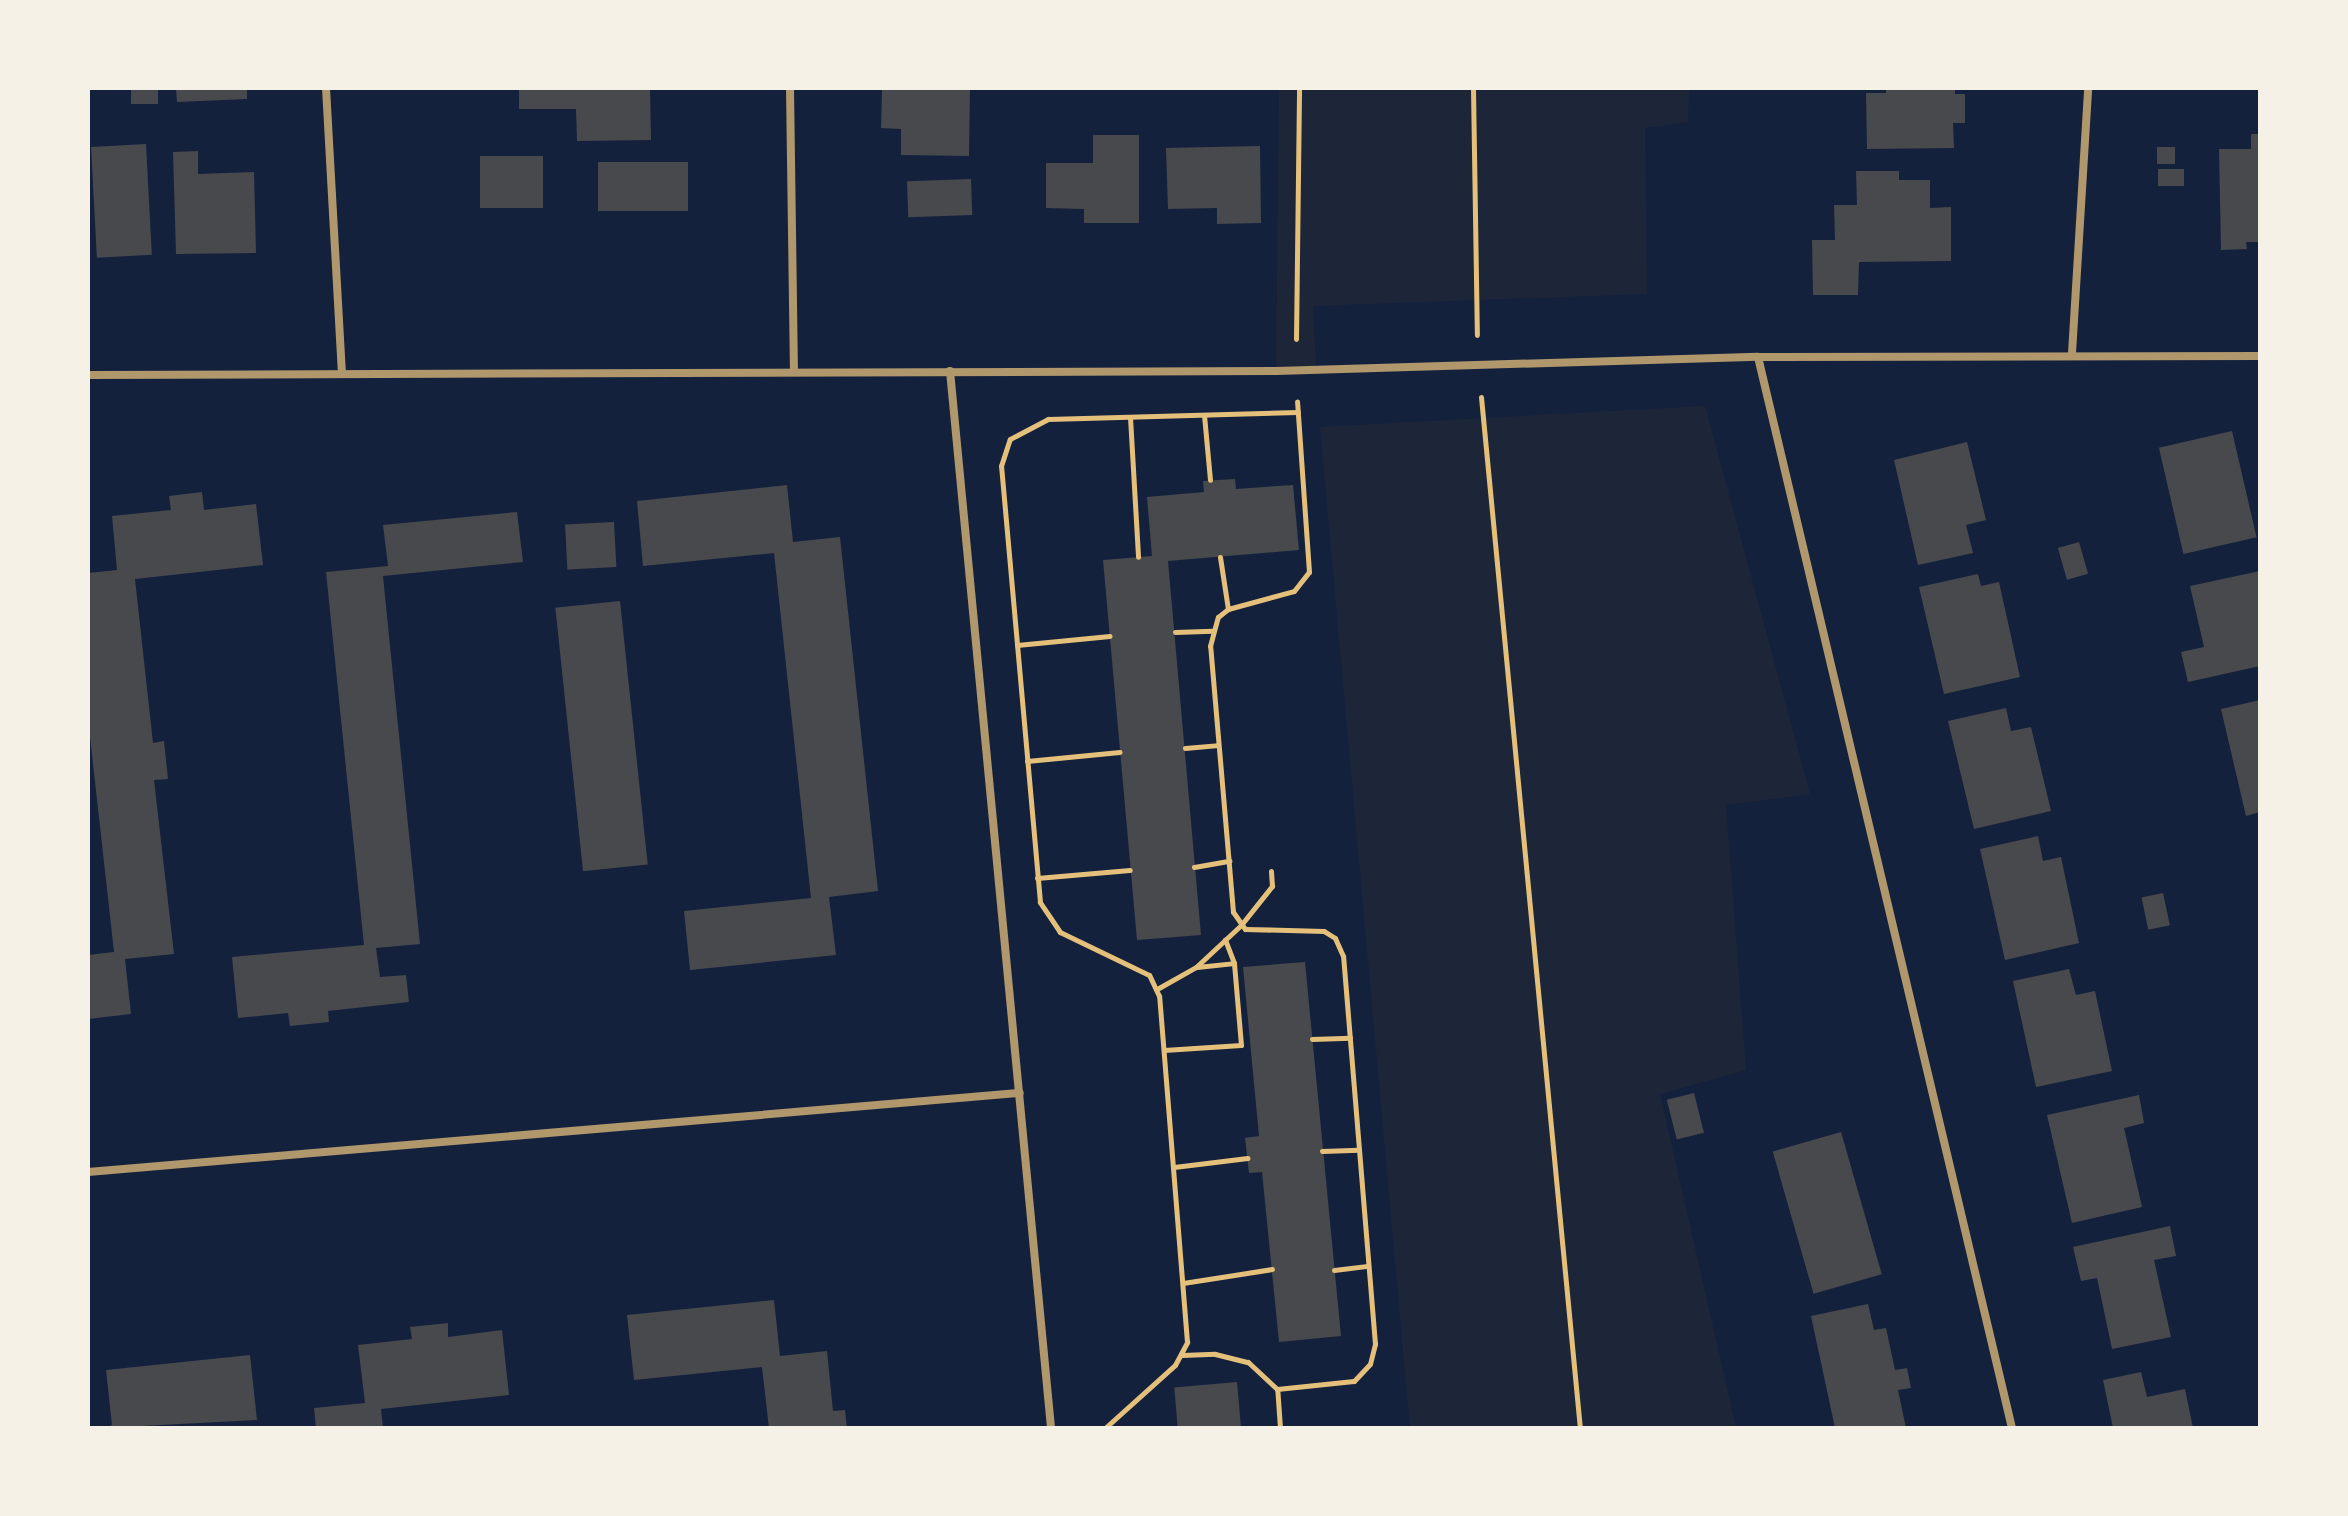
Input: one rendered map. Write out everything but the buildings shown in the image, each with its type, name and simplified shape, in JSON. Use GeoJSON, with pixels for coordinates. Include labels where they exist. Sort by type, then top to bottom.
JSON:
{"type":"FeatureCollection","features":[{"type":"Feature","properties":{"kind":"street"},"geometry":{"type":"LineString","coordinates":[[326,88],[342,371]]}},
{"type":"Feature","properties":{"kind":"street"},"geometry":{"type":"LineString","coordinates":[[790,88],[794,371]]}},
{"type":"Feature","properties":{"kind":"street"},"geometry":{"type":"LineString","coordinates":[[2072,353],[2088,88]]}},
{"type":"Feature","properties":{"kind":"street"},"geometry":{"type":"LineString","coordinates":[[88,375],[342,371],[1296,370],[1758,357],[2072,353],[2260,356]]}},
{"type":"Feature","properties":{"kind":"street"},"geometry":{"type":"LineString","coordinates":[[1758,357],[2012,1428]]}},
{"type":"Feature","properties":{"kind":"street"},"geometry":{"type":"LineString","coordinates":[[950,371],[1051,1428]]}},
{"type":"Feature","properties":{"kind":"street"},"geometry":{"type":"LineString","coordinates":[[88,1172],[1020,1093]]}},
{"type":"Feature","properties":{"kind":"path"},"geometry":{"type":"LineString","coordinates":[[1277,1389],[1344,1384],[1364,1372],[1375,1344],[1343,956],[1335,938],[1315,928],[1257,930],[1241,925],[1233,912],[1218,745],[1212,631],[1228,609],[1294,591],[1309,572],[1296,370],[1299,88]]}},
{"type":"Feature","properties":{"kind":"path"},"geometry":{"type":"LineString","coordinates":[[1473,88],[1478,367],[1580,1428]]}},
{"type":"Feature","properties":{"kind":"path"},"geometry":{"type":"LineString","coordinates":[[1105,1428],[1182,1355],[1187,1330],[1164,1050],[1157,989],[1149,975],[1052,925],[1040,902],[1001,466],[1010,439],[1048,419],[1298,412]]}},
{"type":"Feature","properties":{"kind":"path"},"geometry":{"type":"LineString","coordinates":[[1204,415],[1210,480]]}},
{"type":"Feature","properties":{"kind":"path"},"geometry":{"type":"LineString","coordinates":[[1130,417],[1138,557]]}},
{"type":"Feature","properties":{"kind":"path"},"geometry":{"type":"LineString","coordinates":[[1220,557],[1228,609]]}},
{"type":"Feature","properties":{"kind":"path"},"geometry":{"type":"LineString","coordinates":[[1175,632],[1212,631]]}},
{"type":"Feature","properties":{"kind":"path"},"geometry":{"type":"LineString","coordinates":[[1017,645],[1110,636]]}},
{"type":"Feature","properties":{"kind":"path"},"geometry":{"type":"LineString","coordinates":[[1185,748],[1218,745]]}},
{"type":"Feature","properties":{"kind":"path"},"geometry":{"type":"LineString","coordinates":[[1027,761],[1120,752]]}},
{"type":"Feature","properties":{"kind":"path"},"geometry":{"type":"LineString","coordinates":[[1194,867],[1229,861]]}},
{"type":"Feature","properties":{"kind":"path"},"geometry":{"type":"LineString","coordinates":[[1037,878],[1130,870]]}},
{"type":"Feature","properties":{"kind":"path"},"geometry":{"type":"LineString","coordinates":[[1157,989],[1196,967],[1241,925],[1272,886],[1271,871]]}},
{"type":"Feature","properties":{"kind":"path"},"geometry":{"type":"LineString","coordinates":[[1164,1050],[1241,1045],[1234,963],[1225,940]]}},
{"type":"Feature","properties":{"kind":"path"},"geometry":{"type":"LineString","coordinates":[[1196,967],[1234,963]]}},
{"type":"Feature","properties":{"kind":"path"},"geometry":{"type":"LineString","coordinates":[[1312,1039],[1350,1038]]}},
{"type":"Feature","properties":{"kind":"path"},"geometry":{"type":"LineString","coordinates":[[1322,1151],[1359,1150]]}},
{"type":"Feature","properties":{"kind":"path"},"geometry":{"type":"LineString","coordinates":[[1174,1167],[1247,1158]]}},
{"type":"Feature","properties":{"kind":"path"},"geometry":{"type":"LineString","coordinates":[[1334,1270],[1368,1266]]}},
{"type":"Feature","properties":{"kind":"path"},"geometry":{"type":"LineString","coordinates":[[1183,1283],[1272,1269]]}},
{"type":"Feature","properties":{"kind":"path"},"geometry":{"type":"LineString","coordinates":[[1182,1355],[1215,1354],[1248,1362],[1277,1389],[1280,1428]]}},
{"type":"Feature","properties":{"kind":"shaded area"},"geometry":{"type":"Polygon","coordinates":[[[1279,88],[1689,88],[1688,122],[1645,128],[1647,294],[1313,306],[1316,369],[1276,371],[1279,88]]]}},
{"type":"Feature","properties":{"kind":"shaded area"},"geometry":{"type":"Polygon","coordinates":[[[1705,406],[1810,794],[1726,805],[1746,1070],[1660,1094],[1736,1428],[1410,1428],[1320,427],[1705,406]]]}}]}
